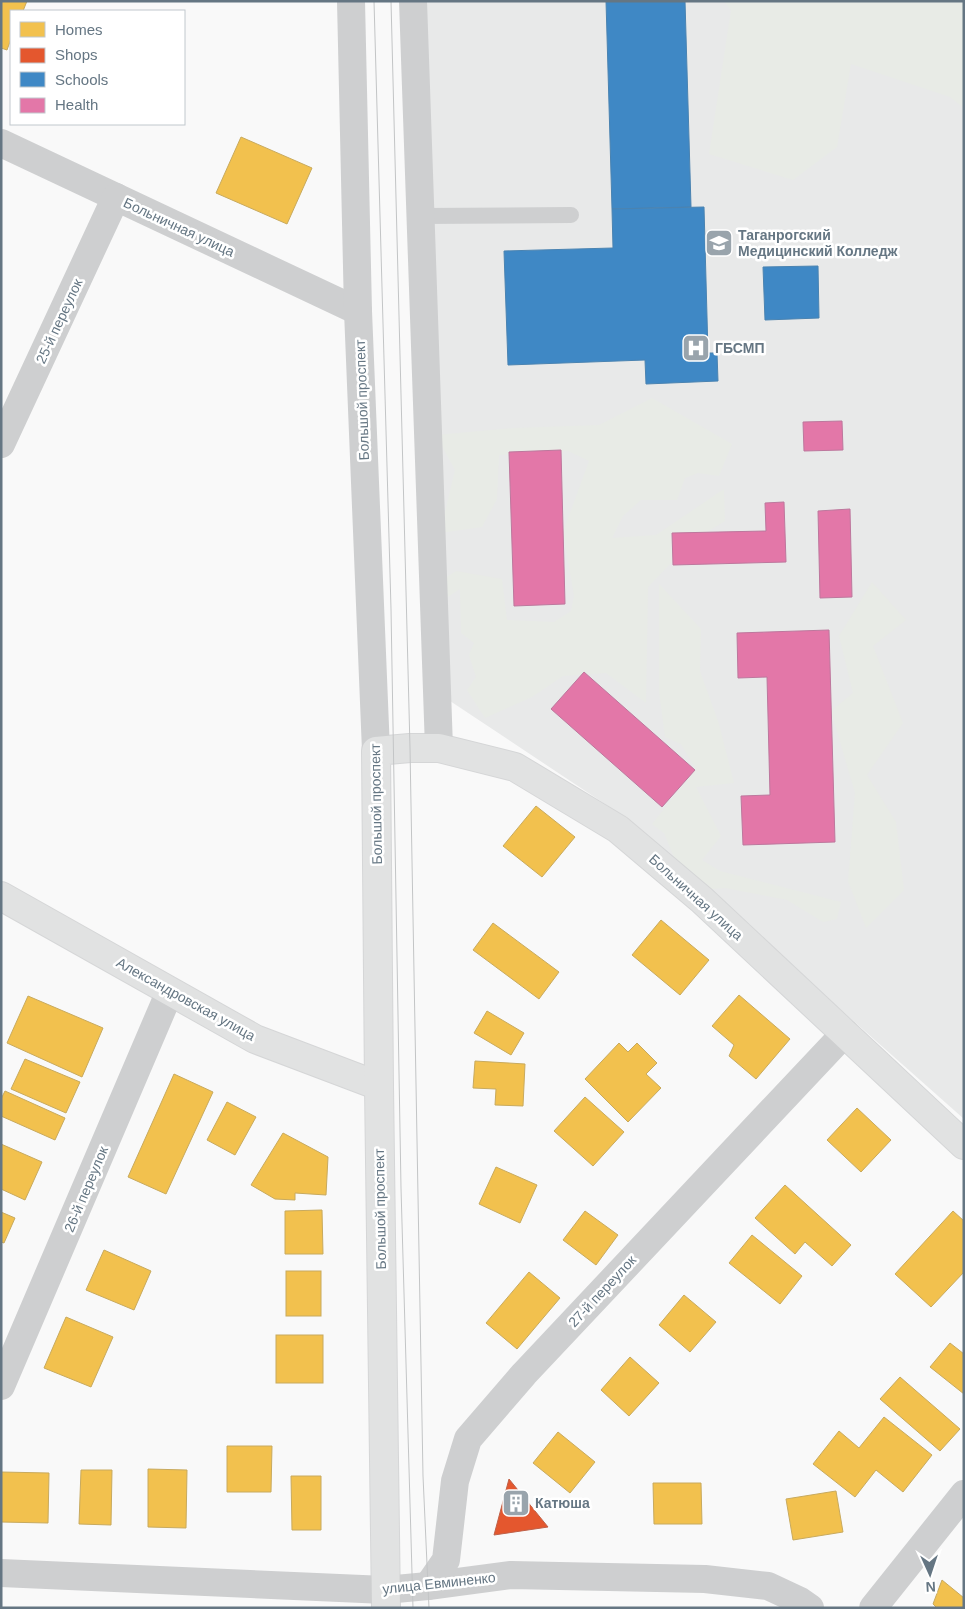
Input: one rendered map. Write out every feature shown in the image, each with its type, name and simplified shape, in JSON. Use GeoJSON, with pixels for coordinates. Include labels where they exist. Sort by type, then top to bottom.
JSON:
{"type":"FeatureCollection","features":[{"type":"Feature","properties":{"kind":"main road","name":"Больничная улица"},"geometry":{"type":"LineString","coordinates":[[376,751],[439,748],[515,767],[618,829],[702,900],[964,1145]]}},
{"type":"Feature","properties":{"kind":"main road","name":"Большой проспект"},"geometry":{"type":"LineString","coordinates":[[376,751],[378,1086],[385,1599]]}},
{"type":"Feature","properties":{"kind":"main road","name":"Александровская улица"},"geometry":{"type":"LineString","coordinates":[[1,896],[255,1039],[378,1086]]}},
{"type":"Feature","properties":{"kind":"street","name":"Большой проспект"},"geometry":{"type":"LineString","coordinates":[[351,1],[358,311],[376,751]]}},
{"type":"Feature","properties":{"kind":"street"},"geometry":{"type":"LineString","coordinates":[[413,1],[439,748]]}},
{"type":"Feature","properties":{"kind":"street","name":"Больничная улица"},"geometry":{"type":"LineString","coordinates":[[1,143],[358,311]]}},
{"type":"Feature","properties":{"kind":"street","name":"25-й переулок"},"geometry":{"type":"LineString","coordinates":[[1,444],[116,198]]}},
{"type":"Feature","properties":{"kind":"street","name":"26-й переулок"},"geometry":{"type":"LineString","coordinates":[[1,1386],[170,991]]}},
{"type":"Feature","properties":{"kind":"street","name":"27-й переулок"},"geometry":{"type":"LineString","coordinates":[[428,1586],[446,1560],[456,1481],[468,1439],[524,1374],[845,1033]]}},
{"type":"Feature","properties":{"kind":"street"},"geometry":{"type":"LineString","coordinates":[[873,1608],[964,1494]]}},
{"type":"Feature","properties":{"kind":"street","name":"улица Евминенко"},"geometry":{"type":"LineString","coordinates":[[1,1573],[385,1599],[428,1586],[511,1575],[705,1579],[768,1586],[800,1601],[810,1608]]}},
{"type":"Feature","properties":{"kind":"lane"},"geometry":{"type":"LineString","coordinates":[[420,216],[571,215]]}},
{"type":"Feature","properties":{"kind":"shaded area","name":"ГБСМП"},"geometry":{"type":"Polygon","coordinates":[[[415,1],[964,1],[964,1119],[620,814],[441,695],[415,1]]]}},
{"type":"Feature","properties":{"kind":"shaded area"},"geometry":{"type":"Polygon","coordinates":[[[724,1],[964,1],[964,108],[950,97],[851,64],[837,147],[793,180],[709,154],[731,10],[724,1]]]}},
{"type":"Feature","properties":{"kind":"shaded area"},"geometry":{"type":"Polygon","coordinates":[[[652,398],[732,444],[719,476],[698,473],[685,478],[677,500],[641,500],[623,516],[612,538],[656,535],[724,489],[725,521],[692,541],[648,587],[646,703],[606,673],[563,676],[532,697],[485,718],[467,690],[476,677],[469,655],[474,643],[461,633],[460,589],[443,600],[445,578],[456,571],[502,579],[507,620],[554,622],[571,611],[574,596],[563,532],[589,461],[568,451],[499,455],[497,499],[482,527],[440,533],[455,470],[436,435],[514,428],[599,425],[652,398]]]}},
{"type":"Feature","properties":{"kind":"shaded area"},"geometry":{"type":"Polygon","coordinates":[[[872,582],[906,620],[873,646],[903,723],[867,775],[896,822],[904,890],[866,928],[848,881],[855,793],[831,711],[853,693],[839,636],[872,582]]]}},
{"type":"Feature","properties":{"kind":"shaded area"},"geometry":{"type":"Polygon","coordinates":[[[659,584],[701,629],[700,671],[719,724],[734,783],[696,787],[721,836],[702,860],[720,871],[841,902],[837,919],[823,922],[787,900],[725,888],[688,891],[664,833],[652,824],[696,769],[681,744],[665,737],[659,692],[659,584]]]}},
{"type":"Feature","properties":{"kind":"building: Homes"},"geometry":{"type":"Polygon","coordinates":[[[1,1],[27,1],[23,10],[10,10],[10,42],[7,50],[1,48],[1,1]]]}},
{"type":"Feature","properties":{"kind":"building: Homes"},"geometry":{"type":"Polygon","coordinates":[[[241,137],[312,168],[287,224],[216,193],[241,137]]]}},
{"type":"Feature","properties":{"kind":"building: Homes"},"geometry":{"type":"Polygon","coordinates":[[[536,806],[575,837],[542,877],[503,846],[536,806]]]}},
{"type":"Feature","properties":{"kind":"building: Homes"},"geometry":{"type":"Polygon","coordinates":[[[661,920],[709,960],[680,995],[632,955],[661,920]]]}},
{"type":"Feature","properties":{"kind":"building: Homes"},"geometry":{"type":"Polygon","coordinates":[[[493,923],[559,972],[539,999],[473,950],[493,923]]]}},
{"type":"Feature","properties":{"kind":"building: Homes"},"geometry":{"type":"Polygon","coordinates":[[[739,995],[790,1039],[756,1079],[729,1056],[734,1045],[712,1026],[739,995]]]}},
{"type":"Feature","properties":{"kind":"building: Homes"},"geometry":{"type":"Polygon","coordinates":[[[28,996],[103,1028],[82,1077],[7,1043],[28,996]]]}},
{"type":"Feature","properties":{"kind":"building: Homes"},"geometry":{"type":"Polygon","coordinates":[[[487,1011],[524,1033],[511,1055],[474,1033],[487,1011]]]}},
{"type":"Feature","properties":{"kind":"building: Homes"},"geometry":{"type":"Polygon","coordinates":[[[619,1043],[628,1052],[637,1043],[657,1063],[646,1074],[661,1088],[628,1122],[585,1079],[619,1043]]]}},
{"type":"Feature","properties":{"kind":"building: Homes"},"geometry":{"type":"Polygon","coordinates":[[[25,1059],[80,1082],[66,1113],[11,1089],[25,1059]]]}},
{"type":"Feature","properties":{"kind":"building: Homes"},"geometry":{"type":"Polygon","coordinates":[[[475,1061],[525,1064],[523,1106],[495,1105],[496,1089],[473,1088],[475,1061]]]}},
{"type":"Feature","properties":{"kind":"building: Homes"},"geometry":{"type":"Polygon","coordinates":[[[174,1074],[213,1092],[166,1194],[128,1177],[174,1074]]]}},
{"type":"Feature","properties":{"kind":"building: Homes"},"geometry":{"type":"Polygon","coordinates":[[[5,1091],[65,1118],[55,1140],[1,1116],[1,1099],[5,1091]]]}},
{"type":"Feature","properties":{"kind":"building: Homes"},"geometry":{"type":"Polygon","coordinates":[[[585,1097],[624,1132],[593,1166],[554,1131],[585,1097]]]}},
{"type":"Feature","properties":{"kind":"building: Homes"},"geometry":{"type":"Polygon","coordinates":[[[227,1102],[256,1117],[235,1155],[207,1140],[227,1102]]]}},
{"type":"Feature","properties":{"kind":"building: Homes"},"geometry":{"type":"Polygon","coordinates":[[[857,1108],[891,1140],[861,1172],[827,1140],[857,1108]]]}},
{"type":"Feature","properties":{"kind":"building: Homes"},"geometry":{"type":"Polygon","coordinates":[[[283,1133],[328,1157],[326,1195],[295,1193],[295,1200],[275,1199],[251,1185],[283,1133]]]}},
{"type":"Feature","properties":{"kind":"building: Homes"},"geometry":{"type":"Polygon","coordinates":[[[1,1144],[42,1162],[25,1200],[1,1189],[1,1144]]]}},
{"type":"Feature","properties":{"kind":"building: Homes"},"geometry":{"type":"Polygon","coordinates":[[[496,1167],[537,1185],[520,1223],[479,1204],[496,1167]]]}},
{"type":"Feature","properties":{"kind":"building: Homes"},"geometry":{"type":"Polygon","coordinates":[[[785,1185],[851,1245],[832,1266],[805,1242],[795,1254],[755,1218],[785,1185]]]}},
{"type":"Feature","properties":{"kind":"building: Homes"},"geometry":{"type":"Polygon","coordinates":[[[322,1210],[323,1254],[285,1254],[285,1211],[322,1210]]]}},
{"type":"Feature","properties":{"kind":"building: Homes"},"geometry":{"type":"Polygon","coordinates":[[[585,1211],[618,1235],[596,1265],[563,1240],[585,1211]]]}},
{"type":"Feature","properties":{"kind":"building: Homes"},"geometry":{"type":"Polygon","coordinates":[[[953,1211],[964,1221],[964,1272],[931,1307],[895,1274],[953,1211]]]}},
{"type":"Feature","properties":{"kind":"building: Homes"},"geometry":{"type":"Polygon","coordinates":[[[1,1212],[15,1218],[4,1243],[1,1242],[1,1212]]]}},
{"type":"Feature","properties":{"kind":"building: Homes"},"geometry":{"type":"Polygon","coordinates":[[[752,1235],[802,1276],[780,1304],[729,1263],[752,1235]]]}},
{"type":"Feature","properties":{"kind":"building: Homes"},"geometry":{"type":"Polygon","coordinates":[[[104,1250],[151,1271],[134,1310],[86,1290],[104,1250]]]}},
{"type":"Feature","properties":{"kind":"building: Homes"},"geometry":{"type":"Polygon","coordinates":[[[286,1271],[321,1271],[321,1316],[286,1316],[286,1271]]]}},
{"type":"Feature","properties":{"kind":"building: Homes"},"geometry":{"type":"Polygon","coordinates":[[[529,1272],[560,1298],[517,1349],[486,1323],[529,1272]]]}},
{"type":"Feature","properties":{"kind":"building: Homes"},"geometry":{"type":"Polygon","coordinates":[[[684,1295],[716,1322],[690,1352],[659,1325],[684,1295]]]}},
{"type":"Feature","properties":{"kind":"building: Homes"},"geometry":{"type":"Polygon","coordinates":[[[66,1317],[113,1337],[91,1387],[44,1368],[66,1317]]]}},
{"type":"Feature","properties":{"kind":"building: Homes"},"geometry":{"type":"Polygon","coordinates":[[[276,1335],[323,1335],[323,1383],[276,1383],[276,1335]]]}},
{"type":"Feature","properties":{"kind":"building: Homes"},"geometry":{"type":"Polygon","coordinates":[[[950,1343],[964,1354],[964,1394],[930,1367],[950,1343]]]}},
{"type":"Feature","properties":{"kind":"building: Homes"},"geometry":{"type":"Polygon","coordinates":[[[630,1357],[659,1383],[629,1416],[601,1390],[630,1357]]]}},
{"type":"Feature","properties":{"kind":"building: Homes"},"geometry":{"type":"Polygon","coordinates":[[[900,1377],[960,1429],[940,1451],[880,1399],[900,1377]]]}},
{"type":"Feature","properties":{"kind":"building: Homes"},"geometry":{"type":"Polygon","coordinates":[[[884,1417],[932,1455],[903,1492],[876,1470],[855,1497],[813,1464],[839,1431],[859,1448],[884,1417]]]}},
{"type":"Feature","properties":{"kind":"building: Homes"},"geometry":{"type":"Polygon","coordinates":[[[558,1432],[595,1462],[570,1493],[533,1463],[558,1432]]]}},
{"type":"Feature","properties":{"kind":"building: Homes"},"geometry":{"type":"Polygon","coordinates":[[[227,1446],[272,1446],[271,1492],[227,1492],[227,1446]]]}},
{"type":"Feature","properties":{"kind":"building: Homes"},"geometry":{"type":"Polygon","coordinates":[[[148,1469],[187,1470],[186,1528],[148,1527],[148,1469]]]}},
{"type":"Feature","properties":{"kind":"building: Homes"},"geometry":{"type":"Polygon","coordinates":[[[81,1470],[112,1470],[111,1525],[79,1524],[81,1470]]]}},
{"type":"Feature","properties":{"kind":"building: Homes"},"geometry":{"type":"Polygon","coordinates":[[[1,1472],[49,1473],[48,1523],[1,1522],[1,1472]]]}},
{"type":"Feature","properties":{"kind":"building: Homes"},"geometry":{"type":"Polygon","coordinates":[[[291,1476],[321,1476],[321,1530],[292,1530],[291,1476]]]}},
{"type":"Feature","properties":{"kind":"building: Homes"},"geometry":{"type":"Polygon","coordinates":[[[653,1483],[701,1483],[702,1524],[654,1524],[653,1483]]]}},
{"type":"Feature","properties":{"kind":"building: Homes"},"geometry":{"type":"Polygon","coordinates":[[[836,1491],[843,1532],[793,1540],[786,1499],[836,1491]]]}},
{"type":"Feature","properties":{"kind":"building: Homes"},"geometry":{"type":"Polygon","coordinates":[[[942,1580],[964,1598],[964,1608],[937,1608],[933,1604],[942,1580]]]}},
{"type":"Feature","properties":{"kind":"building: Shops","name":"Катюша"},"geometry":{"type":"Polygon","coordinates":[[[509,1479],[548,1527],[494,1535],[509,1479]]]}},
{"type":"Feature","properties":{"kind":"building: Schools"},"geometry":{"type":"Polygon","coordinates":[[[606,1],[685,1],[691,207],[612,209],[606,1]]]}},
{"type":"Feature","properties":{"kind":"building: Schools"},"geometry":{"type":"Polygon","coordinates":[[[704,207],[708,353],[717,353],[718,381],[646,384],[645,360],[508,365],[504,251],[613,248],[612,209],[704,207]]]}},
{"type":"Feature","properties":{"kind":"building: Schools"},"geometry":{"type":"Polygon","coordinates":[[[818,266],[819,318],[765,320],[763,267],[818,266]]]}},
{"type":"Feature","properties":{"kind":"building: Health"},"geometry":{"type":"Polygon","coordinates":[[[842,421],[843,450],[804,451],[803,422],[842,421]]]}},
{"type":"Feature","properties":{"kind":"building: Health"},"geometry":{"type":"Polygon","coordinates":[[[561,450],[565,604],[514,606],[509,452],[561,450]]]}},
{"type":"Feature","properties":{"kind":"building: Health"},"geometry":{"type":"Polygon","coordinates":[[[784,502],[786,562],[673,565],[672,533],[766,531],[765,503],[784,502]]]}},
{"type":"Feature","properties":{"kind":"building: Health"},"geometry":{"type":"Polygon","coordinates":[[[850,509],[852,597],[820,598],[818,511],[850,509]]]}},
{"type":"Feature","properties":{"kind":"building: Health"},"geometry":{"type":"Polygon","coordinates":[[[829,630],[835,842],[743,845],[741,796],[770,795],[767,677],[738,678],[737,633],[829,630]]]}},
{"type":"Feature","properties":{"kind":"building: Health"},"geometry":{"type":"Polygon","coordinates":[[[584,672],[695,770],[662,807],[551,709],[584,672]]]}},
{"type":"Feature","properties":{"kind":"tram line"},"geometry":{"type":"LineString","coordinates":[[374,1],[391,609],[401,1188],[413,1608]]}},
{"type":"Feature","properties":{"kind":"tram line"},"geometry":{"type":"LineString","coordinates":[[391,1],[410,748],[423,1476],[429,1608]]}},
{"type":"Feature","properties":{"kind":"place","name":"Таганрогский Медицинский Колледж"},"geometry":{"type":"Point","coordinates":[719,243]}},
{"type":"Feature","properties":{"kind":"place","name":"ГБСМП"},"geometry":{"type":"Point","coordinates":[696,348]}},
{"type":"Feature","properties":{"kind":"place","name":"Катюша"},"geometry":{"type":"Point","coordinates":[516,1503]}}]}
